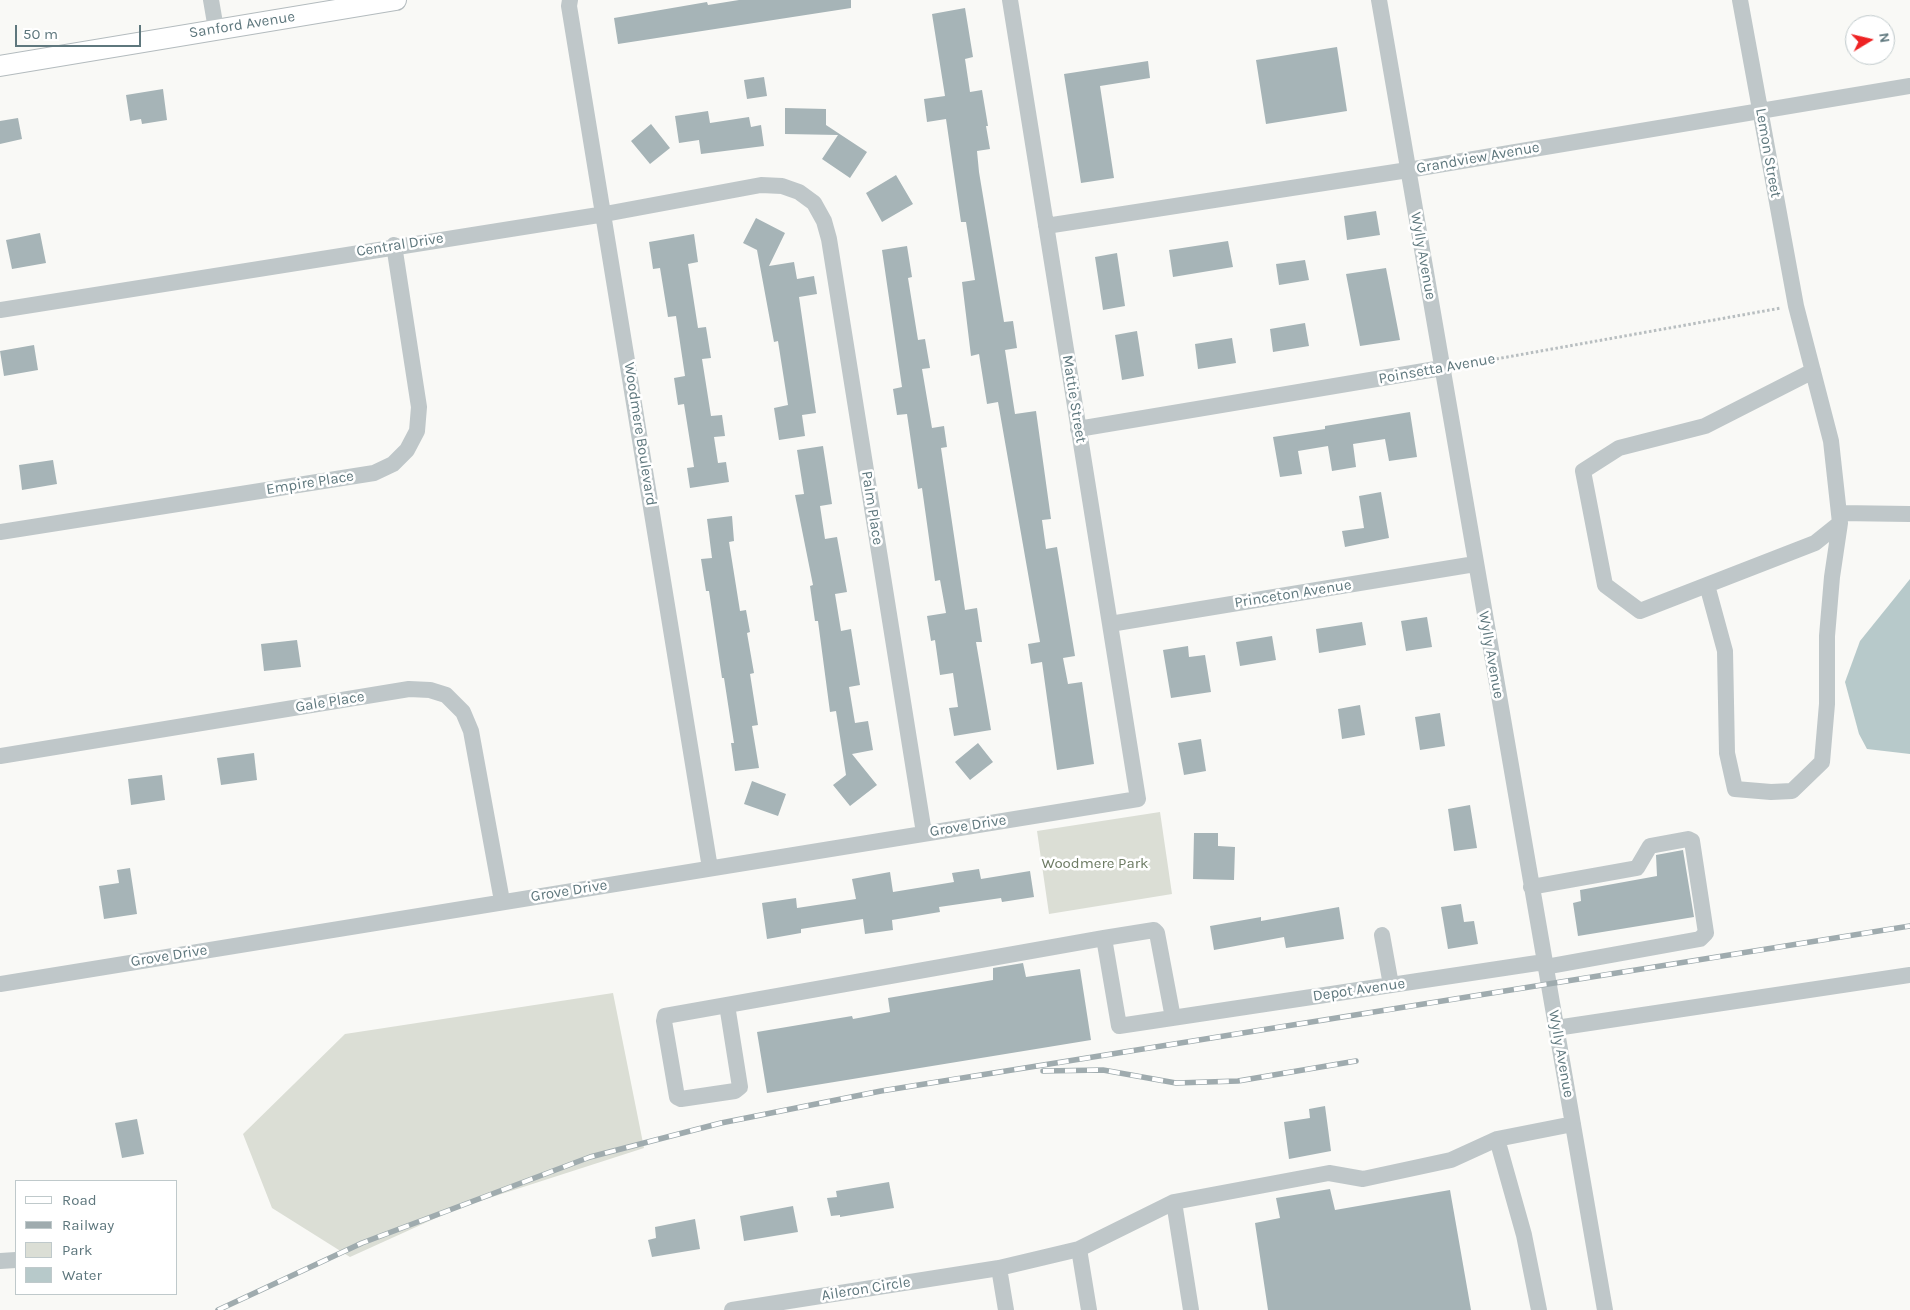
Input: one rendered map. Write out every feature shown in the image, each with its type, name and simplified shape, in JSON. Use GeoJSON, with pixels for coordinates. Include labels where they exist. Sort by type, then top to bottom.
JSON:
{"type":"FeatureCollection","features":[{"type":"Feature","properties":{"kind":"main road","name":"Sanford Avenue"},"geometry":{"type":"LineString","coordinates":[[0,66],[396,0]]}},
{"type":"Feature","properties":{"kind":"street"},"geometry":{"type":"LineString","coordinates":[[211,0],[216,29]]}},
{"type":"Feature","properties":{"kind":"street","name":"Woodmere Boulevard"},"geometry":{"type":"LineString","coordinates":[[570,0],[569,6],[605,214],[710,868]]}},
{"type":"Feature","properties":{"kind":"street","name":"Mattie Street"},"geometry":{"type":"LineString","coordinates":[[1010,0],[1138,799]]}},
{"type":"Feature","properties":{"kind":"street","name":"Wylly Avenue"},"geometry":{"type":"LineString","coordinates":[[1379,0],[1605,1310]]}},
{"type":"Feature","properties":{"kind":"street","name":"Lemon Street"},"geometry":{"type":"LineString","coordinates":[[1707,585],[1725,651],[1727,753],[1735,789],[1771,792],[1792,790],[1822,762],[1827,704],[1827,636],[1840,518],[1831,442],[1796,306],[1740,0]]}},
{"type":"Feature","properties":{"kind":"street","name":"Grandview Avenue"},"geometry":{"type":"LineString","coordinates":[[1046,226],[1408,170],[1910,86]]}},
{"type":"Feature","properties":{"kind":"street","name":"Central Drive"},"geometry":{"type":"LineString","coordinates":[[0,310],[605,214],[760,185],[782,186],[799,192]]}},
{"type":"Feature","properties":{"kind":"street","name":"Palm Place"},"geometry":{"type":"LineString","coordinates":[[799,192],[817,209],[824,221],[829,239],[924,833]]}},
{"type":"Feature","properties":{"kind":"street","name":"Empire Place"},"geometry":{"type":"LineString","coordinates":[[0,532],[374,473],[393,464],[407,450],[417,431],[419,407],[394,246]]}},
{"type":"Feature","properties":{"kind":"street","name":"Poinsetta Avenue"},"geometry":{"type":"LineString","coordinates":[[1078,429],[1442,368]]}},
{"type":"Feature","properties":{"kind":"street"},"geometry":{"type":"LineString","coordinates":[[1813,371],[1705,426],[1619,448],[1583,471],[1605,585],[1640,611],[1815,543],[1840,518],[1910,514]]}},
{"type":"Feature","properties":{"kind":"street","name":"Princeton Avenue"},"geometry":{"type":"LineString","coordinates":[[1110,624],[1475,564]]}},
{"type":"Feature","properties":{"kind":"street","name":"Gale Place"},"geometry":{"type":"LineString","coordinates":[[0,756],[409,689],[430,690],[446,695],[463,712],[471,731],[502,901]]}},
{"type":"Feature","properties":{"kind":"street","name":"Grove Drive"},"geometry":{"type":"LineString","coordinates":[[0,984],[1138,799]]}},
{"type":"Feature","properties":{"kind":"street","name":"Depot Avenue"},"geometry":{"type":"LineString","coordinates":[[1104,938],[1117,1024],[1119,1026],[1391,985],[1545,965],[1700,940],[1706,934],[1692,841],[1688,839],[1650,846],[1637,868],[1531,887]]}},
{"type":"Feature","properties":{"kind":"street"},"geometry":{"type":"LineString","coordinates":[[727,1005],[740,1087],[735,1091],[680,1099],[677,1097],[664,1021],[665,1016],[1104,938],[1154,930],[1157,933],[1173,1018]]}},
{"type":"Feature","properties":{"kind":"street"},"geometry":{"type":"LineString","coordinates":[[1382,934],[1391,985]]}},
{"type":"Feature","properties":{"kind":"street"},"geometry":{"type":"LineString","coordinates":[[1556,1028],[1910,975]]}},
{"type":"Feature","properties":{"kind":"street","name":"Aileron Circle"},"geometry":{"type":"LineString","coordinates":[[732,1310],[999,1268],[1079,1249],[1174,1202],[1329,1174],[1362,1179],[1451,1160],[1497,1139],[1573,1124]]}},
{"type":"Feature","properties":{"kind":"street"},"geometry":{"type":"LineString","coordinates":[[1497,1139],[1524,1235],[1539,1310]]}},
{"type":"Feature","properties":{"kind":"street"},"geometry":{"type":"LineString","coordinates":[[1174,1202],[1192,1310]]}},
{"type":"Feature","properties":{"kind":"street"},"geometry":{"type":"LineString","coordinates":[[1079,1249],[1089,1310]]}},
{"type":"Feature","properties":{"kind":"street"},"geometry":{"type":"LineString","coordinates":[[0,1261],[15,1260]]}},
{"type":"Feature","properties":{"kind":"street"},"geometry":{"type":"LineString","coordinates":[[999,1268],[1006,1310]]}},
{"type":"Feature","properties":{"kind":"path","name":"Poinsetta Avenue"},"geometry":{"type":"LineString","coordinates":[[1442,368],[1796,306]]}},
{"type":"Feature","properties":{"kind":"green space","name":"Woodmere Park"},"geometry":{"type":"Polygon","coordinates":[[[1160,812],[1172,894],[1049,914],[1037,831],[1160,812]]]}},
{"type":"Feature","properties":{"kind":"green space"},"geometry":{"type":"Polygon","coordinates":[[[613,993],[644,1148],[458,1208],[350,1257],[272,1208],[243,1134],[345,1034],[613,993]]]}},
{"type":"Feature","properties":{"kind":"water"},"geometry":{"type":"Polygon","coordinates":[[[1910,579],[1910,754],[1867,749],[1859,734],[1845,682],[1860,641],[1910,579]]]}},
{"type":"Feature","properties":{"kind":"building"},"geometry":{"type":"Polygon","coordinates":[[[739,0],[851,0],[851,8],[618,44],[614,18],[707,2],[708,5],[739,0]]]}},
{"type":"Feature","properties":{"kind":"building"},"geometry":{"type":"Polygon","coordinates":[[[965,8],[973,57],[965,59],[970,92],[982,90],[990,149],[977,151],[979,172],[1004,322],[1013,321],[1017,348],[1005,350],[1015,414],[1036,411],[1051,519],[1042,520],[1046,549],[1057,547],[1075,656],[1063,658],[1068,684],[1082,682],[1094,764],[1057,770],[1042,662],[1031,664],[1028,644],[1040,642],[998,402],[987,404],[979,354],[971,356],[962,282],[975,280],[966,222],[961,222],[946,119],[927,122],[924,99],[945,96],[932,14],[965,8]]]}},
{"type":"Feature","properties":{"kind":"building"},"geometry":{"type":"Polygon","coordinates":[[[1337,47],[1347,111],[1266,124],[1256,60],[1337,47]]]}},
{"type":"Feature","properties":{"kind":"building"},"geometry":{"type":"Polygon","coordinates":[[[1148,61],[1150,78],[1100,86],[1114,178],[1081,183],[1064,74],[1148,61]]]}},
{"type":"Feature","properties":{"kind":"building"},"geometry":{"type":"Polygon","coordinates":[[[764,77],[767,96],[747,99],[744,80],[764,77]]]}},
{"type":"Feature","properties":{"kind":"building"},"geometry":{"type":"Polygon","coordinates":[[[163,89],[167,120],[142,124],[141,119],[130,121],[126,95],[163,89]]]}},
{"type":"Feature","properties":{"kind":"building"},"geometry":{"type":"Polygon","coordinates":[[[785,108],[826,109],[826,125],[867,152],[850,178],[822,159],[838,135],[785,134],[785,108]]]}},
{"type":"Feature","properties":{"kind":"building"},"geometry":{"type":"Polygon","coordinates":[[[708,111],[710,123],[749,117],[751,127],[761,125],[764,146],[701,154],[699,140],[679,143],[675,116],[708,111]]]}},
{"type":"Feature","properties":{"kind":"building"},"geometry":{"type":"Polygon","coordinates":[[[18,118],[22,139],[0,144],[0,121],[18,118]]]}},
{"type":"Feature","properties":{"kind":"building"},"geometry":{"type":"Polygon","coordinates":[[[651,124],[670,148],[650,164],[631,141],[651,124]]]}},
{"type":"Feature","properties":{"kind":"building"},"geometry":{"type":"Polygon","coordinates":[[[896,175],[913,204],[882,222],[866,193],[896,175]]]}},
{"type":"Feature","properties":{"kind":"building"},"geometry":{"type":"Polygon","coordinates":[[[1376,211],[1380,235],[1347,240],[1344,216],[1376,211]]]}},
{"type":"Feature","properties":{"kind":"building"},"geometry":{"type":"Polygon","coordinates":[[[756,218],[785,233],[769,266],[794,262],[797,279],[814,276],[817,294],[799,297],[816,413],[802,415],[805,436],[779,440],[774,408],[788,405],[778,341],[774,342],[757,250],[743,243],[756,218]]]}},
{"type":"Feature","properties":{"kind":"building"},"geometry":{"type":"Polygon","coordinates":[[[40,233],[46,263],[12,269],[6,240],[40,233]]]}},
{"type":"Feature","properties":{"kind":"building"},"geometry":{"type":"Polygon","coordinates":[[[694,234],[698,262],[688,264],[698,328],[706,327],[711,358],[702,359],[711,416],[722,415],[725,436],[714,437],[718,463],[726,462],[729,482],[690,488],[687,468],[694,467],[684,404],[678,405],[674,378],[685,376],[676,316],[668,317],[660,268],[653,269],[649,242],[694,234]]]}},
{"type":"Feature","properties":{"kind":"building"},"geometry":{"type":"Polygon","coordinates":[[[1228,241],[1233,267],[1173,277],[1169,250],[1228,241]]]}},
{"type":"Feature","properties":{"kind":"building"},"geometry":{"type":"Polygon","coordinates":[[[907,246],[912,277],[908,278],[918,340],[925,339],[930,368],[922,369],[932,428],[944,426],[947,447],[941,448],[965,610],[977,608],[982,642],[976,642],[991,730],[954,736],[949,708],[958,707],[953,673],[940,675],[935,640],[931,641],[927,616],[946,613],[940,580],[935,581],[922,488],[918,489],[907,414],[897,415],[893,389],[902,387],[882,250],[907,246]]]}},
{"type":"Feature","properties":{"kind":"building"},"geometry":{"type":"Polygon","coordinates":[[[1117,253],[1125,306],[1103,310],[1095,257],[1117,253]]]}},
{"type":"Feature","properties":{"kind":"building"},"geometry":{"type":"Polygon","coordinates":[[[1305,260],[1309,280],[1279,285],[1276,264],[1305,260]]]}},
{"type":"Feature","properties":{"kind":"building"},"geometry":{"type":"Polygon","coordinates":[[[1386,268],[1400,340],[1360,346],[1346,274],[1386,268]]]}},
{"type":"Feature","properties":{"kind":"building"},"geometry":{"type":"Polygon","coordinates":[[[1305,323],[1309,346],[1273,352],[1270,329],[1305,323]]]}},
{"type":"Feature","properties":{"kind":"building"},"geometry":{"type":"Polygon","coordinates":[[[1137,331],[1144,376],[1122,380],[1115,335],[1137,331]]]}},
{"type":"Feature","properties":{"kind":"building"},"geometry":{"type":"Polygon","coordinates":[[[1232,338],[1236,363],[1198,369],[1195,344],[1232,338]]]}},
{"type":"Feature","properties":{"kind":"building"},"geometry":{"type":"Polygon","coordinates":[[[34,345],[38,370],[4,376],[0,351],[34,345]]]}},
{"type":"Feature","properties":{"kind":"building"},"geometry":{"type":"Polygon","coordinates":[[[1410,412],[1417,457],[1389,461],[1385,439],[1353,444],[1356,467],[1332,471],[1328,446],[1298,451],[1302,474],[1280,477],[1273,437],[1410,412]]]}},
{"type":"Feature","properties":{"kind":"building"},"geometry":{"type":"Polygon","coordinates":[[[823,446],[832,504],[820,506],[825,539],[837,537],[847,592],[835,594],[841,631],[851,629],[860,685],[849,687],[855,723],[868,721],[873,750],[852,754],[877,785],[850,806],[833,785],[846,775],[836,711],[830,712],[818,621],[815,621],[810,586],[813,585],[795,495],[804,494],[797,450],[823,446]]]}},
{"type":"Feature","properties":{"kind":"building"},"geometry":{"type":"Polygon","coordinates":[[[53,460],[57,484],[22,490],[19,465],[53,460]]]}},
{"type":"Feature","properties":{"kind":"building"},"geometry":{"type":"Polygon","coordinates":[[[1381,492],[1389,538],[1345,547],[1342,531],[1364,528],[1359,496],[1381,492]]]}},
{"type":"Feature","properties":{"kind":"building"},"geometry":{"type":"Polygon","coordinates":[[[732,516],[734,541],[729,542],[740,611],[746,610],[750,632],[747,633],[754,673],[750,674],[758,725],[752,726],[759,768],[735,771],[731,743],[734,743],[724,678],[722,678],[709,591],[706,591],[701,559],[712,558],[707,519],[732,516]]]}},
{"type":"Feature","properties":{"kind":"building"},"geometry":{"type":"Polygon","coordinates":[[[1427,617],[1432,647],[1406,651],[1401,621],[1427,617]]]}},
{"type":"Feature","properties":{"kind":"building"},"geometry":{"type":"Polygon","coordinates":[[[1362,622],[1366,645],[1319,653],[1316,629],[1362,622]]]}},
{"type":"Feature","properties":{"kind":"building"},"geometry":{"type":"Polygon","coordinates":[[[1272,636],[1276,660],[1240,666],[1236,642],[1272,636]]]}},
{"type":"Feature","properties":{"kind":"building"},"geometry":{"type":"Polygon","coordinates":[[[297,640],[301,667],[264,671],[261,644],[297,640]]]}},
{"type":"Feature","properties":{"kind":"building"},"geometry":{"type":"Polygon","coordinates":[[[1188,646],[1189,657],[1205,655],[1211,692],[1171,698],[1163,650],[1188,646]]]}},
{"type":"Feature","properties":{"kind":"building"},"geometry":{"type":"Polygon","coordinates":[[[1360,705],[1365,735],[1342,739],[1338,709],[1360,705]]]}},
{"type":"Feature","properties":{"kind":"building"},"geometry":{"type":"Polygon","coordinates":[[[1440,713],[1445,746],[1420,750],[1415,717],[1440,713]]]}},
{"type":"Feature","properties":{"kind":"building"},"geometry":{"type":"Polygon","coordinates":[[[1201,739],[1206,771],[1184,775],[1178,743],[1201,739]]]}},
{"type":"Feature","properties":{"kind":"building"},"geometry":{"type":"Polygon","coordinates":[[[978,743],[993,762],[970,780],[955,762],[978,743]]]}},
{"type":"Feature","properties":{"kind":"building"},"geometry":{"type":"Polygon","coordinates":[[[254,753],[257,780],[221,785],[217,758],[254,753]]]}},
{"type":"Feature","properties":{"kind":"building"},"geometry":{"type":"Polygon","coordinates":[[[162,775],[165,800],[131,805],[128,779],[162,775]]]}},
{"type":"Feature","properties":{"kind":"building"},"geometry":{"type":"Polygon","coordinates":[[[752,781],[786,794],[778,816],[744,804],[752,781]]]}},
{"type":"Feature","properties":{"kind":"building"},"geometry":{"type":"Polygon","coordinates":[[[1470,805],[1477,848],[1454,851],[1448,809],[1470,805]]]}},
{"type":"Feature","properties":{"kind":"building"},"geometry":{"type":"Polygon","coordinates":[[[1194,833],[1218,833],[1218,846],[1235,847],[1234,880],[1193,879],[1194,833]]]}},
{"type":"Feature","properties":{"kind":"building"},"geometry":{"type":"Polygon","coordinates":[[[1683,850],[1694,917],[1578,936],[1573,903],[1581,901],[1580,890],[1657,876],[1656,855],[1683,850]]]}},
{"type":"Feature","properties":{"kind":"building"},"geometry":{"type":"Polygon","coordinates":[[[130,868],[137,914],[104,919],[99,886],[119,883],[117,870],[130,868]]]}},
{"type":"Feature","properties":{"kind":"building"},"geometry":{"type":"Polygon","coordinates":[[[979,869],[981,879],[1030,871],[1034,897],[1002,902],[1001,898],[939,907],[940,912],[892,920],[893,930],[865,934],[863,919],[801,929],[801,933],[767,939],[762,903],[796,898],[797,908],[856,899],[852,879],[890,872],[893,892],[954,882],[952,873],[979,869]]]}},
{"type":"Feature","properties":{"kind":"building"},"geometry":{"type":"Polygon","coordinates":[[[1461,904],[1464,922],[1474,921],[1478,944],[1448,949],[1441,907],[1461,904]]]}},
{"type":"Feature","properties":{"kind":"building"},"geometry":{"type":"Polygon","coordinates":[[[1339,907],[1344,939],[1286,948],[1284,937],[1214,950],[1210,926],[1261,917],[1261,921],[1339,907]]]}},
{"type":"Feature","properties":{"kind":"building"},"geometry":{"type":"Polygon","coordinates":[[[1023,963],[1026,977],[1080,969],[1091,1040],[767,1093],[757,1032],[852,1016],[853,1019],[890,1012],[888,998],[993,980],[993,968],[1023,963]]]}},
{"type":"Feature","properties":{"kind":"building"},"geometry":{"type":"Polygon","coordinates":[[[1325,1106],[1331,1151],[1289,1159],[1284,1122],[1310,1118],[1309,1109],[1325,1106]]]}},
{"type":"Feature","properties":{"kind":"building"},"geometry":{"type":"Polygon","coordinates":[[[137,1119],[144,1154],[122,1158],[115,1123],[137,1119]]]}},
{"type":"Feature","properties":{"kind":"building"},"geometry":{"type":"Polygon","coordinates":[[[889,1182],[894,1208],[840,1217],[840,1215],[831,1216],[827,1198],[837,1197],[836,1191],[889,1182]]]}},
{"type":"Feature","properties":{"kind":"building"},"geometry":{"type":"Polygon","coordinates":[[[1330,1189],[1335,1210],[1450,1190],[1471,1310],[1268,1310],[1255,1223],[1280,1218],[1276,1198],[1330,1189]]]}},
{"type":"Feature","properties":{"kind":"building"},"geometry":{"type":"Polygon","coordinates":[[[793,1206],[798,1232],[744,1241],[740,1216],[793,1206]]]}},
{"type":"Feature","properties":{"kind":"building"},"geometry":{"type":"Polygon","coordinates":[[[695,1219],[700,1249],[652,1257],[648,1240],[656,1238],[655,1227],[695,1219]]]}},
{"type":"Feature","properties":{"kind":"railway"},"geometry":{"type":"LineString","coordinates":[[218,1310],[362,1243],[590,1157],[721,1123],[881,1091],[1910,926]]}},
{"type":"Feature","properties":{"kind":"railway"},"geometry":{"type":"LineString","coordinates":[[1043,1071],[1103,1070],[1176,1083],[1238,1081],[1356,1061]]}}]}
